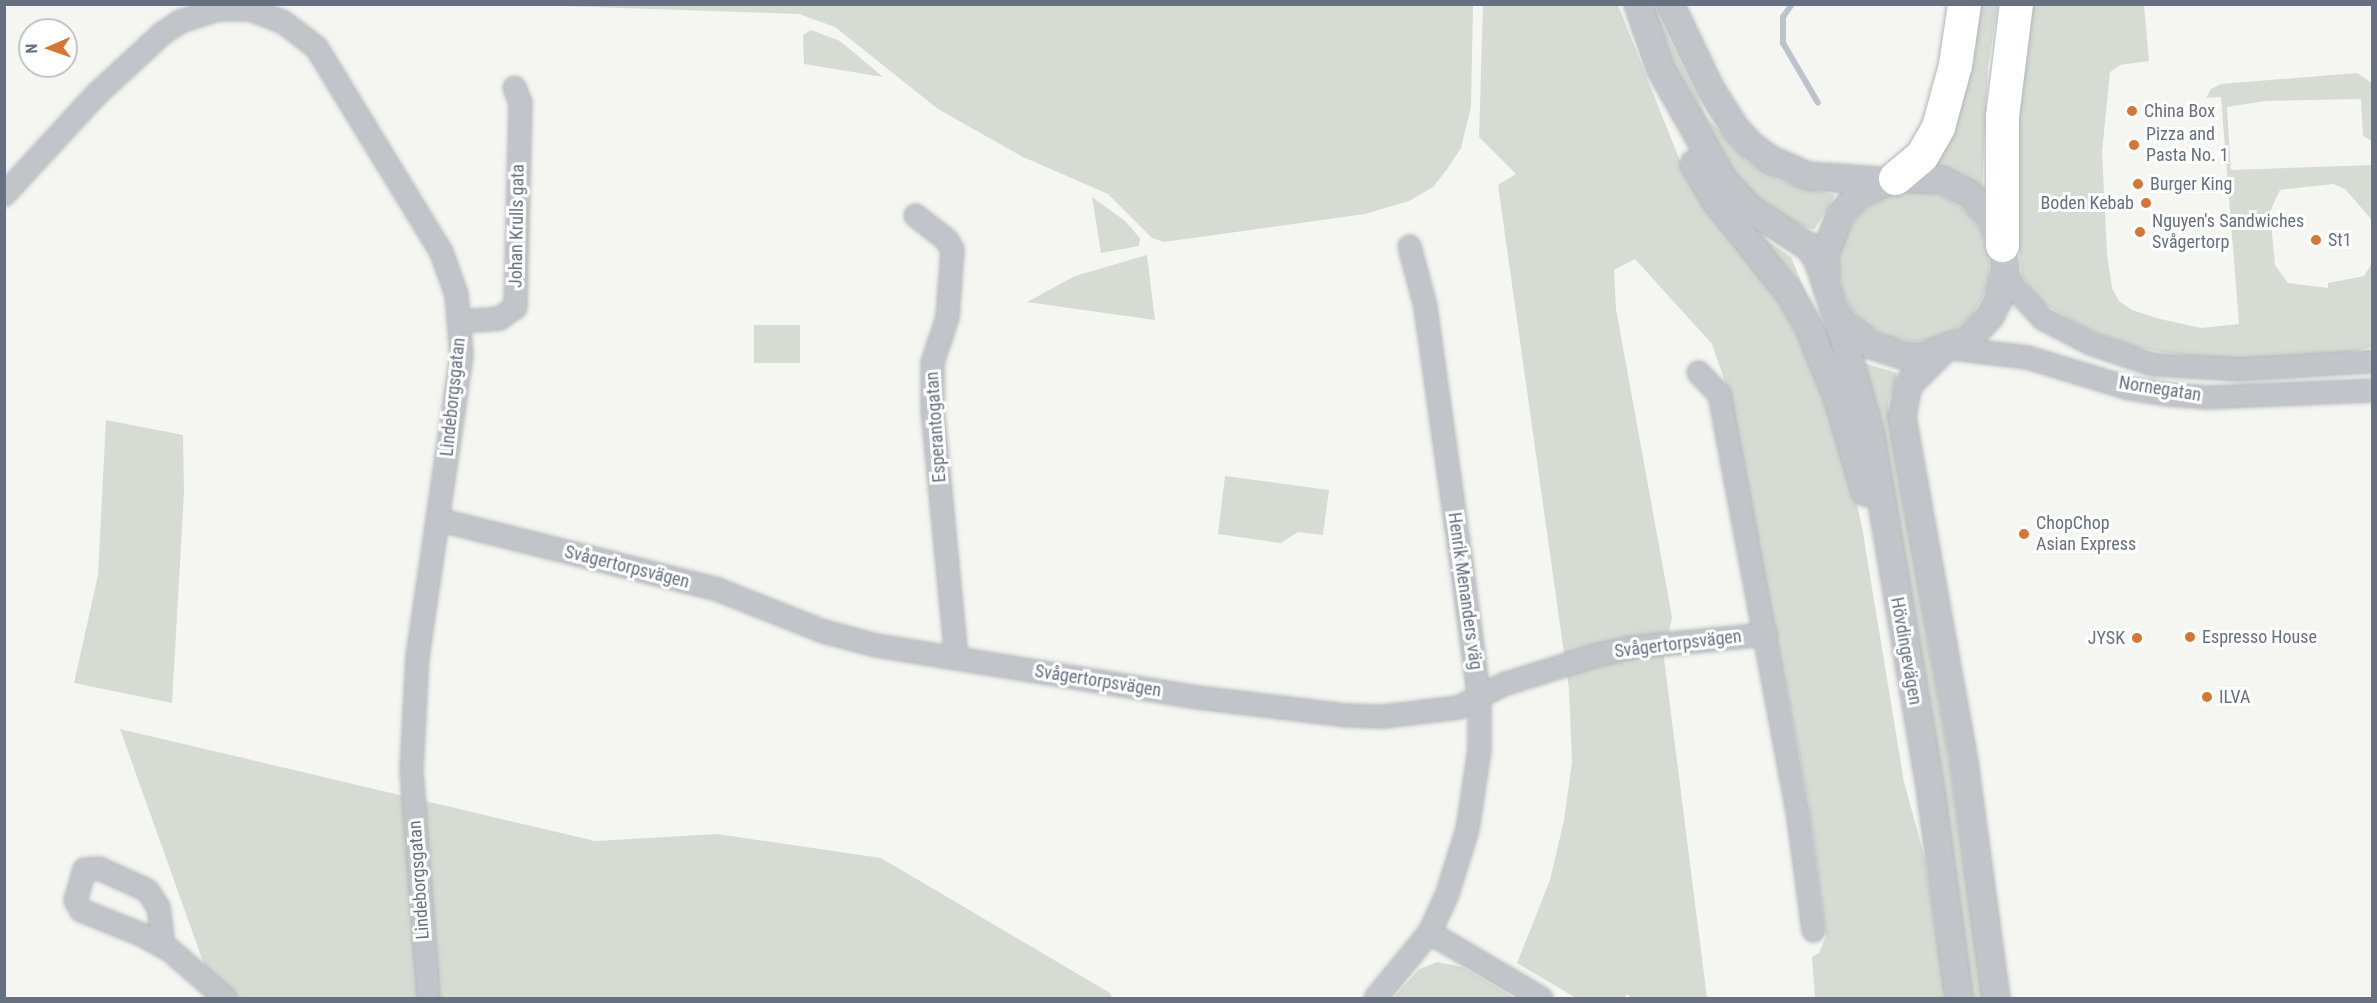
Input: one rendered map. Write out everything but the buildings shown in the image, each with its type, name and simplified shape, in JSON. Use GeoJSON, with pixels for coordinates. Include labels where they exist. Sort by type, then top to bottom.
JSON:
{"type":"FeatureCollection","features":[{"type":"Feature","properties":{"kind":"highway"},"geometry":{"type":"LineString","coordinates":[[1889,179],[1922,155],[1938,127],[1954,65],[1964,4]]}},
{"type":"Feature","properties":{"kind":"highway"},"geometry":{"type":"LineString","coordinates":[[2004,256],[2002,116],[2016,4]]}},
{"type":"Feature","properties":{"kind":"street"},"geometry":{"type":"LineString","coordinates":[[1638,4],[1678,127],[1702,179],[1790,294],[1824,361],[1851,438],[1901,619]]}},
{"type":"Feature","properties":{"kind":"street"},"geometry":{"type":"LineString","coordinates":[[1660,68],[1691,128],[1736,197],[1809,247],[1834,308],[1857,335],[1887,352],[1905,356],[1946,351],[1974,334],[1990,316],[1998,300],[2004,256],[1990,217],[1962,190],[1926,176],[1889,179],[1808,176],[1780,165],[1753,147],[1714,95],[1670,4]]}},
{"type":"Feature","properties":{"kind":"street","name":"Lindeborgsgatan"},"geometry":{"type":"LineString","coordinates":[[4,194],[97,93],[162,33],[180,21],[217,9],[250,9],[291,27],[322,57],[441,252],[460,321],[461,355],[417,656],[411,770],[428,999]]}},
{"type":"Feature","properties":{"kind":"street","name":"Johan Krulls gata"},"geometry":{"type":"LineString","coordinates":[[460,321],[499,318],[515,306],[520,102],[514,87]]}},
{"type":"Feature","properties":{"kind":"street"},"geometry":{"type":"LineString","coordinates":[[1826,284],[1825,255],[1836,222],[1859,195],[1889,179]]}},
{"type":"Feature","properties":{"kind":"street","name":"Esperantogatan"},"geometry":{"type":"LineString","coordinates":[[915,215],[946,239],[952,249],[947,317],[932,362],[932,409],[956,657]]}},
{"type":"Feature","properties":{"kind":"street","name":"Henrik Menanders väg"},"geometry":{"type":"LineString","coordinates":[[1375,999],[1429,932],[1453,876],[1478,772],[1479,700],[1425,306],[1409,246]]}},
{"type":"Feature","properties":{"kind":"street","name":"Nornegatan"},"geometry":{"type":"LineString","coordinates":[[2004,256],[2012,285],[2042,318],[2090,343],[2152,364],[2239,369],[2373,362]]}},
{"type":"Feature","properties":{"kind":"street","name":"Hövdingevägen"},"geometry":{"type":"LineString","coordinates":[[1834,308],[1870,432],[1933,806],[1959,999]]}},
{"type":"Feature","properties":{"kind":"street","name":"Nornegatan"},"geometry":{"type":"LineString","coordinates":[[1946,351],[2026,357],[2129,388],[2167,394],[2207,397],[2373,390]]}},
{"type":"Feature","properties":{"kind":"street","name":"Hövdingevägen"},"geometry":{"type":"LineString","coordinates":[[1946,351],[1908,385],[1902,417],[1964,762],[1996,999]]}},
{"type":"Feature","properties":{"kind":"street","name":"Svågertorpsvägen"},"geometry":{"type":"LineString","coordinates":[[1698,372],[1719,394],[1797,810],[1813,930]]}},
{"type":"Feature","properties":{"kind":"street","name":"Svågertorpsvägen"},"geometry":{"type":"LineString","coordinates":[[437,519],[717,589],[823,631],[876,645],[1197,697],[1345,715],[1425,713],[1479,700],[1503,684],[1631,647],[1765,634]]}},
{"type":"Feature","properties":{"kind":"street"},"geometry":{"type":"LineString","coordinates":[[1429,932],[1541,999]]}},
{"type":"Feature","properties":{"kind":"street"},"geometry":{"type":"LineString","coordinates":[[163,946],[225,999]]}},
{"type":"Feature","properties":{"kind":"shaded area"},"geometry":{"type":"Polygon","coordinates":[[[531,5],[1473,5],[1471,107],[1461,148],[1448,168],[1433,187],[1409,201],[1365,214],[1164,242],[1152,238],[1108,194],[1023,157],[938,109],[835,27],[799,14],[531,5]]]}},
{"type":"Feature","properties":{"kind":"shaded area"},"geometry":{"type":"Polygon","coordinates":[[[1483,5],[1618,5],[1688,181],[1766,279],[1817,369],[1846,455],[1862,527],[1904,782],[1925,859],[1946,998],[1815,998],[1812,957],[1819,953],[1826,936],[1809,804],[1725,382],[1712,344],[1635,259],[1614,270],[1616,309],[1672,617],[1664,658],[1707,998],[1632,998],[1627,994],[1624,998],[1576,998],[1517,963],[1550,880],[1564,820],[1572,762],[1569,689],[1498,185],[1516,174],[1479,137],[1483,5]]]}},
{"type":"Feature","properties":{"kind":"shaded area"},"geometry":{"type":"Polygon","coordinates":[[[1647,5],[1653,5],[1707,117],[1745,160],[1782,182],[1835,195],[1814,230],[1782,218],[1740,187],[1683,90],[1647,5]]]}},
{"type":"Feature","properties":{"kind":"shaded area"},"geometry":{"type":"Polygon","coordinates":[[[1979,5],[1998,5],[1988,66],[1982,189],[1967,177],[1937,165],[1951,127],[1979,5]]]}},
{"type":"Feature","properties":{"kind":"shaded area"},"geometry":{"type":"Polygon","coordinates":[[[2028,5],[2144,5],[2149,61],[2120,65],[2110,72],[2102,152],[2107,254],[2112,288],[2119,301],[2132,310],[2160,319],[2201,328],[2239,324],[2221,97],[2206,98],[2211,89],[2221,84],[2357,73],[2372,83],[2372,141],[2363,136],[2361,99],[2265,101],[2227,107],[2231,170],[2372,165],[2372,220],[2345,189],[2333,184],[2280,190],[2270,212],[2275,265],[2288,283],[2328,288],[2328,283],[2364,276],[2372,263],[2372,347],[2335,356],[2234,360],[2161,352],[2131,346],[2086,329],[2040,301],[2022,277],[2012,186],[2028,5]]]}},
{"type":"Feature","properties":{"kind":"shaded area"},"geometry":{"type":"Polygon","coordinates":[[[811,30],[840,41],[883,77],[804,64],[803,35],[811,30]]]}},
{"type":"Feature","properties":{"kind":"shaded area"},"geometry":{"type":"Polygon","coordinates":[[[1914,191],[1943,196],[1956,203],[1967,213],[1977,224],[1984,237],[1989,266],[1984,295],[1977,308],[1967,319],[1956,329],[1943,336],[1914,341],[1885,336],[1872,329],[1861,319],[1851,308],[1844,295],[1839,266],[1844,237],[1851,224],[1861,213],[1872,203],[1885,196],[1914,191]]]}},
{"type":"Feature","properties":{"kind":"shaded area"},"geometry":{"type":"Polygon","coordinates":[[[1092,197],[1125,221],[1140,238],[1139,246],[1101,253],[1092,197]]]}},
{"type":"Feature","properties":{"kind":"shaded area"},"geometry":{"type":"Polygon","coordinates":[[[1758,234],[1791,257],[1817,320],[1758,234]]]}},
{"type":"Feature","properties":{"kind":"shaded area"},"geometry":{"type":"Polygon","coordinates":[[[1147,255],[1155,320],[1027,302],[1075,276],[1147,255]]]}},
{"type":"Feature","properties":{"kind":"shaded area"},"geometry":{"type":"Polygon","coordinates":[[[754,325],[800,325],[800,363],[754,363],[754,325]]]}},
{"type":"Feature","properties":{"kind":"shaded area"},"geometry":{"type":"Polygon","coordinates":[[[1864,363],[1897,373],[1888,404],[1889,418],[1950,766],[1983,998],[1971,998],[1937,760],[1864,363]]]}},
{"type":"Feature","properties":{"kind":"shaded area"},"geometry":{"type":"Polygon","coordinates":[[[106,420],[183,435],[184,493],[172,703],[74,683],[98,575],[106,420]]]}},
{"type":"Feature","properties":{"kind":"shaded area"},"geometry":{"type":"Polygon","coordinates":[[[1225,476],[1329,490],[1323,535],[1298,532],[1281,543],[1218,534],[1225,476]]]}},
{"type":"Feature","properties":{"kind":"shaded area"},"geometry":{"type":"Polygon","coordinates":[[[120,729],[595,841],[717,834],[881,858],[1110,993],[1112,998],[216,998],[120,729]]]}},
{"type":"Feature","properties":{"kind":"shaded area"},"geometry":{"type":"Polygon","coordinates":[[[1437,962],[1462,967],[1514,998],[1393,998],[1419,969],[1437,962]]]}},
{"type":"Feature","properties":{"kind":"waterway"},"geometry":{"type":"LineString","coordinates":[[1792,4],[1783,17],[1783,43],[1818,103]]}},
{"type":"Feature","properties":{"kind":"place","name":"China Box"},"geometry":{"type":"Point","coordinates":[2132,111]}},
{"type":"Feature","properties":{"kind":"place","name":"Pizza and Pasta No. 1"},"geometry":{"type":"Point","coordinates":[2134,145]}},
{"type":"Feature","properties":{"kind":"place","name":"Burger King"},"geometry":{"type":"Point","coordinates":[2138,184]}},
{"type":"Feature","properties":{"kind":"place","name":"Boden Kebab"},"geometry":{"type":"Point","coordinates":[2146,203]}},
{"type":"Feature","properties":{"kind":"place","name":"Nguyen's Sandwiches Svågertorp"},"geometry":{"type":"Point","coordinates":[2140,232]}},
{"type":"Feature","properties":{"kind":"place","name":"St1"},"geometry":{"type":"Point","coordinates":[2316,240]}},
{"type":"Feature","properties":{"kind":"place","name":"ChopChop Asian Express"},"geometry":{"type":"Point","coordinates":[2024,534]}},
{"type":"Feature","properties":{"kind":"place","name":"Espresso House"},"geometry":{"type":"Point","coordinates":[2190,637]}},
{"type":"Feature","properties":{"kind":"place","name":"JYSK"},"geometry":{"type":"Point","coordinates":[2137,638]}},
{"type":"Feature","properties":{"kind":"place","name":"ILVA"},"geometry":{"type":"Point","coordinates":[2207,697]}}]}
